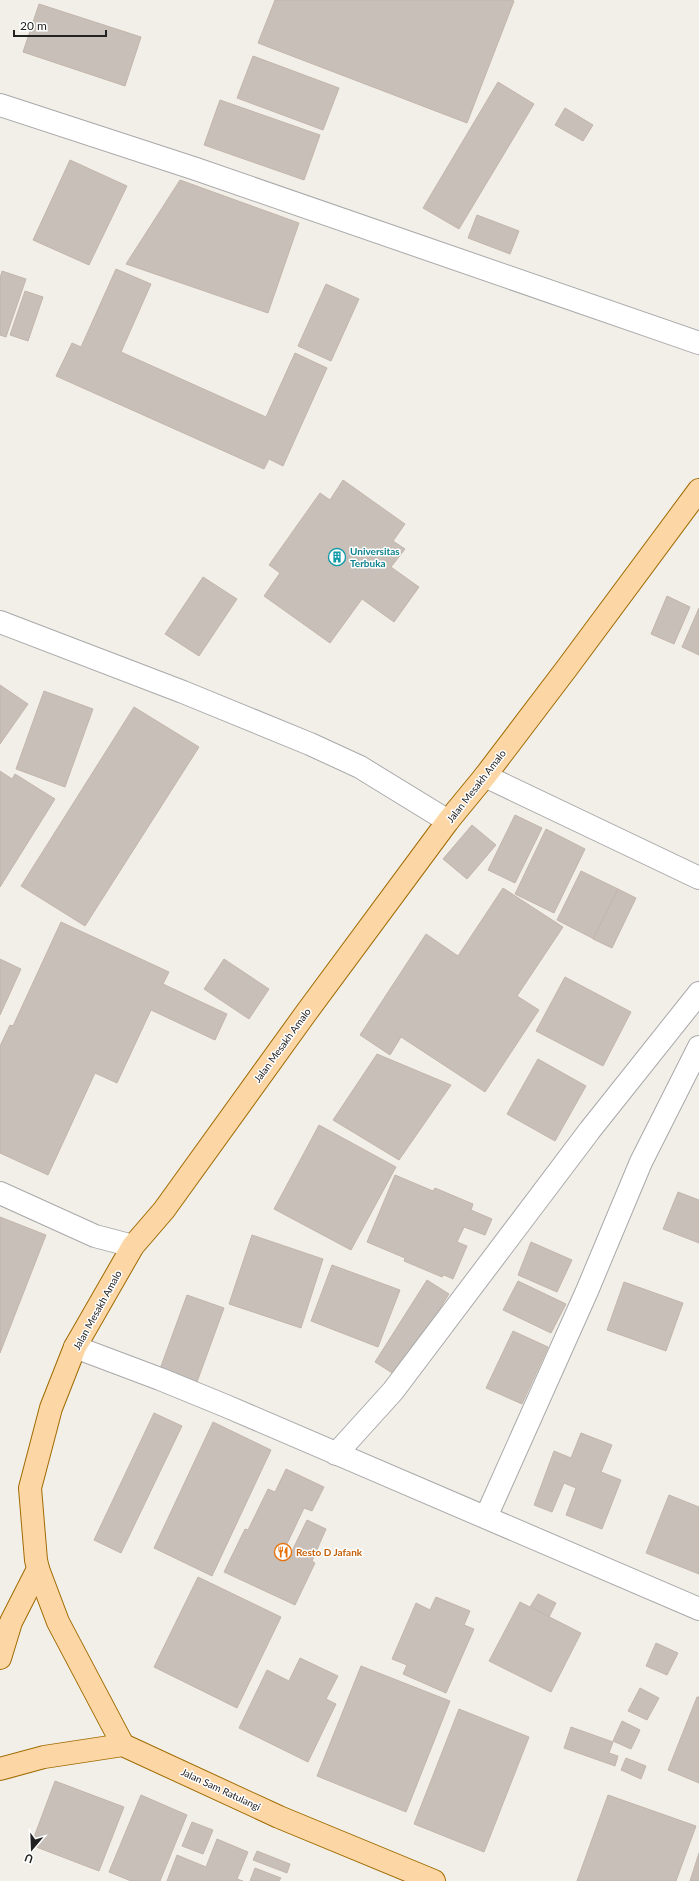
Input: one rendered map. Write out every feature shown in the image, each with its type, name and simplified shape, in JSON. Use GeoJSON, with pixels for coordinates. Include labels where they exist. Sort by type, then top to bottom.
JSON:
{"type":"FeatureCollection","features":[{"type":"Feature","properties":{"kind":"main road","name":"Jalan Mesakh Amalo"},"geometry":{"type":"LineString","coordinates":[[123,1745],[58,1622],[36,1560],[30,1488],[51,1408],[75,1347],[132,1246],[164,1210],[306,1013],[448,821],[485,776],[698,493]]}},
{"type":"Feature","properties":{"kind":"main road"},"geometry":{"type":"LineString","coordinates":[[0,1658],[5,1626],[38,1568]]}},
{"type":"Feature","properties":{"kind":"main road"},"geometry":{"type":"LineString","coordinates":[[0,1769],[44,1757],[123,1745]]}},
{"type":"Feature","properties":{"kind":"main road","name":"Jalan Sam Ratulangi"},"geometry":{"type":"LineString","coordinates":[[123,1745],[279,1817],[434,1881]]}},
{"type":"Feature","properties":{"kind":"street"},"geometry":{"type":"LineString","coordinates":[[0,105],[196,169],[699,344]]}},
{"type":"Feature","properties":{"kind":"street"},"geometry":{"type":"LineString","coordinates":[[0,622],[183,692],[360,766],[448,821]]}},
{"type":"Feature","properties":{"kind":"street"},"geometry":{"type":"LineString","coordinates":[[485,776],[699,878]]}},
{"type":"Feature","properties":{"kind":"street"},"geometry":{"type":"LineString","coordinates":[[336,1454],[393,1391],[590,1130],[699,993]]}},
{"type":"Feature","properties":{"kind":"street"},"geometry":{"type":"LineString","coordinates":[[486,1517],[587,1291],[641,1162],[699,1047]]}},
{"type":"Feature","properties":{"kind":"street"},"geometry":{"type":"LineString","coordinates":[[0,1193],[95,1236],[132,1246]]}},
{"type":"Feature","properties":{"kind":"street"},"geometry":{"type":"LineString","coordinates":[[75,1347],[226,1406],[699,1609]]}},
{"type":"Feature","properties":{"kind":"building"},"geometry":{"type":"Polygon","coordinates":[[[275,0],[514,1],[467,123],[258,43],[275,0]]]}},
{"type":"Feature","properties":{"kind":"building"},"geometry":{"type":"Polygon","coordinates":[[[39,4],[141,37],[125,86],[23,52],[39,4]]]}},
{"type":"Feature","properties":{"kind":"building"},"geometry":{"type":"Polygon","coordinates":[[[253,56],[339,88],[323,130],[237,98],[253,56]]]}},
{"type":"Feature","properties":{"kind":"building"},"geometry":{"type":"Polygon","coordinates":[[[498,82],[534,104],[459,229],[423,208],[498,82]]]}},
{"type":"Feature","properties":{"kind":"building"},"geometry":{"type":"Polygon","coordinates":[[[220,100],[320,135],[304,180],[204,145],[220,100]]]}},
{"type":"Feature","properties":{"kind":"building"},"geometry":{"type":"Polygon","coordinates":[[[565,108],[593,125],[583,141],[555,125],[565,108]]]}},
{"type":"Feature","properties":{"kind":"building"},"geometry":{"type":"Polygon","coordinates":[[[70,160],[127,186],[89,265],[33,240],[70,160]]]}},
{"type":"Feature","properties":{"kind":"building"},"geometry":{"type":"Polygon","coordinates":[[[180,180],[299,223],[268,313],[126,264],[180,180]]]}},
{"type":"Feature","properties":{"kind":"building"},"geometry":{"type":"Polygon","coordinates":[[[477,215],[519,231],[510,254],[468,238],[477,215]]]}},
{"type":"Feature","properties":{"kind":"building"},"geometry":{"type":"Polygon","coordinates":[[[116,269],[151,284],[121,352],[266,417],[295,353],[327,368],[283,466],[269,459],[264,469],[56,376],[72,343],[81,347],[116,269]]]}},
{"type":"Feature","properties":{"kind":"building"},"geometry":{"type":"Polygon","coordinates":[[[2,271],[26,279],[6,337],[0,335],[0,278],[2,271]]]}},
{"type":"Feature","properties":{"kind":"building"},"geometry":{"type":"Polygon","coordinates":[[[326,284],[359,299],[331,361],[298,346],[326,284]]]}},
{"type":"Feature","properties":{"kind":"building"},"geometry":{"type":"Polygon","coordinates":[[[25,291],[43,297],[28,341],[10,335],[25,291]]]}},
{"type":"Feature","properties":{"kind":"building","name":"Universitas Terbuka"},"geometry":{"type":"Polygon","coordinates":[[[343,480],[405,524],[393,541],[405,549],[391,567],[419,587],[394,622],[362,599],[330,643],[264,596],[280,573],[269,565],[320,493],[330,500],[343,480]]]}},
{"type":"Feature","properties":{"kind":"building"},"geometry":{"type":"Polygon","coordinates":[[[203,577],[237,599],[199,656],[165,634],[203,577]]]}},
{"type":"Feature","properties":{"kind":"building"},"geometry":{"type":"Polygon","coordinates":[[[667,596],[690,607],[674,644],[651,634],[667,596]]]}},
{"type":"Feature","properties":{"kind":"building"},"geometry":{"type":"Polygon","coordinates":[[[699,608],[699,655],[682,647],[699,608]]]}},
{"type":"Feature","properties":{"kind":"building"},"geometry":{"type":"Polygon","coordinates":[[[0,685],[28,704],[0,744],[0,685]]]}},
{"type":"Feature","properties":{"kind":"building"},"geometry":{"type":"Polygon","coordinates":[[[44,691],[93,709],[65,787],[16,769],[44,691]]]}},
{"type":"Feature","properties":{"kind":"building"},"geometry":{"type":"Polygon","coordinates":[[[134,707],[199,747],[85,926],[21,886],[134,707]]]}},
{"type":"Feature","properties":{"kind":"building"},"geometry":{"type":"Polygon","coordinates":[[[0,771],[12,779],[15,774],[55,799],[0,887],[0,771]]]}},
{"type":"Feature","properties":{"kind":"building"},"geometry":{"type":"Polygon","coordinates":[[[515,815],[542,828],[515,883],[488,870],[515,815]]]}},
{"type":"Feature","properties":{"kind":"building"},"geometry":{"type":"Polygon","coordinates":[[[472,825],[496,845],[467,879],[443,859],[472,825]]]}},
{"type":"Feature","properties":{"kind":"building"},"geometry":{"type":"Polygon","coordinates":[[[546,829],[585,849],[554,913],[515,894],[546,829]]]}},
{"type":"Feature","properties":{"kind":"building"},"geometry":{"type":"Polygon","coordinates":[[[581,871],[618,889],[594,939],[557,920],[581,871]]]}},
{"type":"Feature","properties":{"kind":"building"},"geometry":{"type":"Polygon","coordinates":[[[503,888],[563,927],[517,996],[539,1010],[485,1092],[401,1037],[390,1055],[360,1035],[426,934],[458,956],[503,888]]]}},
{"type":"Feature","properties":{"kind":"building"},"geometry":{"type":"Polygon","coordinates":[[[618,889],[636,898],[612,948],[593,939],[618,889]]]}},
{"type":"Feature","properties":{"kind":"building"},"geometry":{"type":"Polygon","coordinates":[[[61,922],[169,972],[163,984],[227,1014],[215,1040],[151,1010],[117,1083],[95,1073],[48,1175],[0,1153],[0,1046],[10,1025],[13,1026],[61,922]]]}},
{"type":"Feature","properties":{"kind":"building"},"geometry":{"type":"Polygon","coordinates":[[[0,959],[21,969],[0,1015],[0,959]]]}},
{"type":"Feature","properties":{"kind":"building"},"geometry":{"type":"Polygon","coordinates":[[[224,959],[269,989],[249,1019],[204,989],[224,959]]]}},
{"type":"Feature","properties":{"kind":"building"},"geometry":{"type":"Polygon","coordinates":[[[565,977],[631,1012],[603,1066],[536,1031],[565,977]]]}},
{"type":"Feature","properties":{"kind":"building"},"geometry":{"type":"Polygon","coordinates":[[[377,1054],[451,1085],[399,1160],[333,1120],[377,1054]]]}},
{"type":"Feature","properties":{"kind":"building"},"geometry":{"type":"Polygon","coordinates":[[[538,1059],[586,1086],[555,1141],[507,1114],[538,1059]]]}},
{"type":"Feature","properties":{"kind":"building"},"geometry":{"type":"Polygon","coordinates":[[[319,1125],[396,1167],[351,1250],[274,1209],[319,1125]]]}},
{"type":"Feature","properties":{"kind":"building"},"geometry":{"type":"Polygon","coordinates":[[[395,1175],[433,1191],[435,1188],[473,1204],[471,1210],[492,1219],[485,1235],[464,1227],[457,1242],[467,1246],[453,1279],[444,1275],[442,1277],[404,1261],[405,1258],[367,1242],[395,1175]]]}},
{"type":"Feature","properties":{"kind":"building"},"geometry":{"type":"Polygon","coordinates":[[[678,1192],[699,1200],[699,1243],[663,1229],[678,1192]]]}},
{"type":"Feature","properties":{"kind":"building"},"geometry":{"type":"Polygon","coordinates":[[[0,1217],[46,1235],[0,1353],[0,1217]]]}},
{"type":"Feature","properties":{"kind":"building"},"geometry":{"type":"Polygon","coordinates":[[[252,1235],[323,1259],[301,1328],[229,1304],[252,1235]]]}},
{"type":"Feature","properties":{"kind":"building"},"geometry":{"type":"Polygon","coordinates":[[[531,1242],[572,1260],[557,1292],[518,1275],[531,1242]]]}},
{"type":"Feature","properties":{"kind":"building"},"geometry":{"type":"Polygon","coordinates":[[[332,1265],[400,1290],[378,1347],[311,1321],[332,1265]]]}},
{"type":"Feature","properties":{"kind":"building"},"geometry":{"type":"Polygon","coordinates":[[[427,1280],[449,1294],[397,1376],[375,1362],[427,1280]]]}},
{"type":"Feature","properties":{"kind":"building"},"geometry":{"type":"Polygon","coordinates":[[[518,1281],[566,1304],[551,1333],[503,1310],[518,1281]]]}},
{"type":"Feature","properties":{"kind":"building"},"geometry":{"type":"Polygon","coordinates":[[[624,1282],[683,1303],[666,1351],[607,1330],[624,1282]]]}},
{"type":"Feature","properties":{"kind":"building"},"geometry":{"type":"Polygon","coordinates":[[[187,1295],[224,1308],[197,1382],[160,1369],[187,1295]]]}},
{"type":"Feature","properties":{"kind":"building"},"geometry":{"type":"Polygon","coordinates":[[[513,1331],[548,1347],[522,1404],[486,1388],[513,1331]]]}},
{"type":"Feature","properties":{"kind":"building"},"geometry":{"type":"Polygon","coordinates":[[[154,1413],[182,1426],[121,1553],[94,1540],[154,1413]]]}},
{"type":"Feature","properties":{"kind":"building"},"geometry":{"type":"Polygon","coordinates":[[[213,1422],[271,1450],[212,1576],[154,1548],[213,1422]]]}},
{"type":"Feature","properties":{"kind":"building"},"geometry":{"type":"Polygon","coordinates":[[[581,1433],[612,1445],[601,1472],[621,1480],[602,1529],[566,1515],[576,1488],[564,1483],[552,1512],[534,1505],[554,1451],[571,1458],[581,1433]]]}},
{"type":"Feature","properties":{"kind":"building"},"geometry":{"type":"Polygon","coordinates":[[[286,1469],[324,1487],[312,1511],[304,1508],[285,1548],[292,1551],[307,1520],[326,1529],[312,1561],[315,1563],[295,1605],[224,1572],[245,1529],[248,1530],[268,1489],[275,1492],[286,1469]]]}},
{"type":"Feature","properties":{"kind":"building"},"geometry":{"type":"Polygon","coordinates":[[[669,1495],[699,1507],[699,1574],[646,1553],[669,1495]]]}},
{"type":"Feature","properties":{"kind":"building"},"geometry":{"type":"Polygon","coordinates":[[[198,1577],[281,1617],[237,1708],[154,1667],[198,1577]]]}},
{"type":"Feature","properties":{"kind":"building"},"geometry":{"type":"Polygon","coordinates":[[[538,1594],[556,1603],[549,1617],[530,1607],[538,1594]]]}},
{"type":"Feature","properties":{"kind":"building"},"geometry":{"type":"Polygon","coordinates":[[[436,1597],[470,1611],[464,1625],[474,1629],[446,1693],[403,1674],[407,1665],[392,1659],[416,1603],[430,1610],[436,1597]]]}},
{"type":"Feature","properties":{"kind":"building"},"geometry":{"type":"Polygon","coordinates":[[[520,1602],[581,1633],[551,1692],[489,1661],[520,1602]]]}},
{"type":"Feature","properties":{"kind":"building"},"geometry":{"type":"Polygon","coordinates":[[[656,1643],[678,1653],[667,1675],[646,1666],[656,1643]]]}},
{"type":"Feature","properties":{"kind":"building"},"geometry":{"type":"Polygon","coordinates":[[[300,1658],[338,1676],[326,1699],[336,1704],[308,1762],[239,1728],[267,1670],[289,1681],[300,1658]]]}},
{"type":"Feature","properties":{"kind":"building"},"geometry":{"type":"Polygon","coordinates":[[[361,1666],[450,1701],[406,1812],[317,1776],[361,1666]]]}},
{"type":"Feature","properties":{"kind":"building"},"geometry":{"type":"Polygon","coordinates":[[[640,1688],[659,1698],[647,1720],[628,1711],[640,1688]]]}},
{"type":"Feature","properties":{"kind":"building"},"geometry":{"type":"Polygon","coordinates":[[[697,1697],[699,1697],[699,1783],[668,1770],[697,1697]]]}},
{"type":"Feature","properties":{"kind":"building"},"geometry":{"type":"Polygon","coordinates":[[[459,1709],[529,1737],[484,1852],[414,1824],[459,1709]]]}},
{"type":"Feature","properties":{"kind":"building"},"geometry":{"type":"Polygon","coordinates":[[[622,1721],[640,1730],[631,1749],[613,1741],[622,1721]]]}},
{"type":"Feature","properties":{"kind":"building"},"geometry":{"type":"Polygon","coordinates":[[[571,1727],[613,1742],[609,1753],[618,1756],[615,1766],[564,1748],[571,1727]]]}},
{"type":"Feature","properties":{"kind":"building"},"geometry":{"type":"Polygon","coordinates":[[[626,1758],[646,1766],[641,1779],[621,1770],[626,1758]]]}},
{"type":"Feature","properties":{"kind":"building"},"geometry":{"type":"Polygon","coordinates":[[[55,1781],[124,1807],[99,1871],[31,1845],[55,1781]]]}},
{"type":"Feature","properties":{"kind":"building"},"geometry":{"type":"Polygon","coordinates":[[[141,1795],[187,1815],[160,1881],[131,1881],[109,1872],[141,1795]]]}},
{"type":"Feature","properties":{"kind":"building"},"geometry":{"type":"Polygon","coordinates":[[[608,1795],[696,1826],[676,1881],[577,1881],[608,1795]]]}},
{"type":"Feature","properties":{"kind":"building"},"geometry":{"type":"Polygon","coordinates":[[[192,1822],[213,1830],[203,1854],[182,1846],[192,1822]]]}},
{"type":"Feature","properties":{"kind":"building"},"geometry":{"type":"Polygon","coordinates":[[[217,1839],[248,1852],[237,1879],[243,1881],[167,1881],[177,1855],[206,1867],[217,1839]]]}},
{"type":"Feature","properties":{"kind":"building"},"geometry":{"type":"Polygon","coordinates":[[[257,1851],[290,1864],[287,1873],[253,1860],[257,1851]]]}},
{"type":"Feature","properties":{"kind":"building"},"geometry":{"type":"Polygon","coordinates":[[[699,1853],[699,1881],[690,1881],[699,1853]]]}},
{"type":"Feature","properties":{"kind":"building"},"geometry":{"type":"Polygon","coordinates":[[[255,1868],[281,1878],[279,1881],[250,1881],[255,1868]]]}},
{"type":"Feature","properties":{"kind":"place","name":"Universitas Terbuka"},"geometry":{"type":"Point","coordinates":[337,557]}},
{"type":"Feature","properties":{"kind":"place","name":"Resto D Jafank"},"geometry":{"type":"Point","coordinates":[283,1552]}}]}
